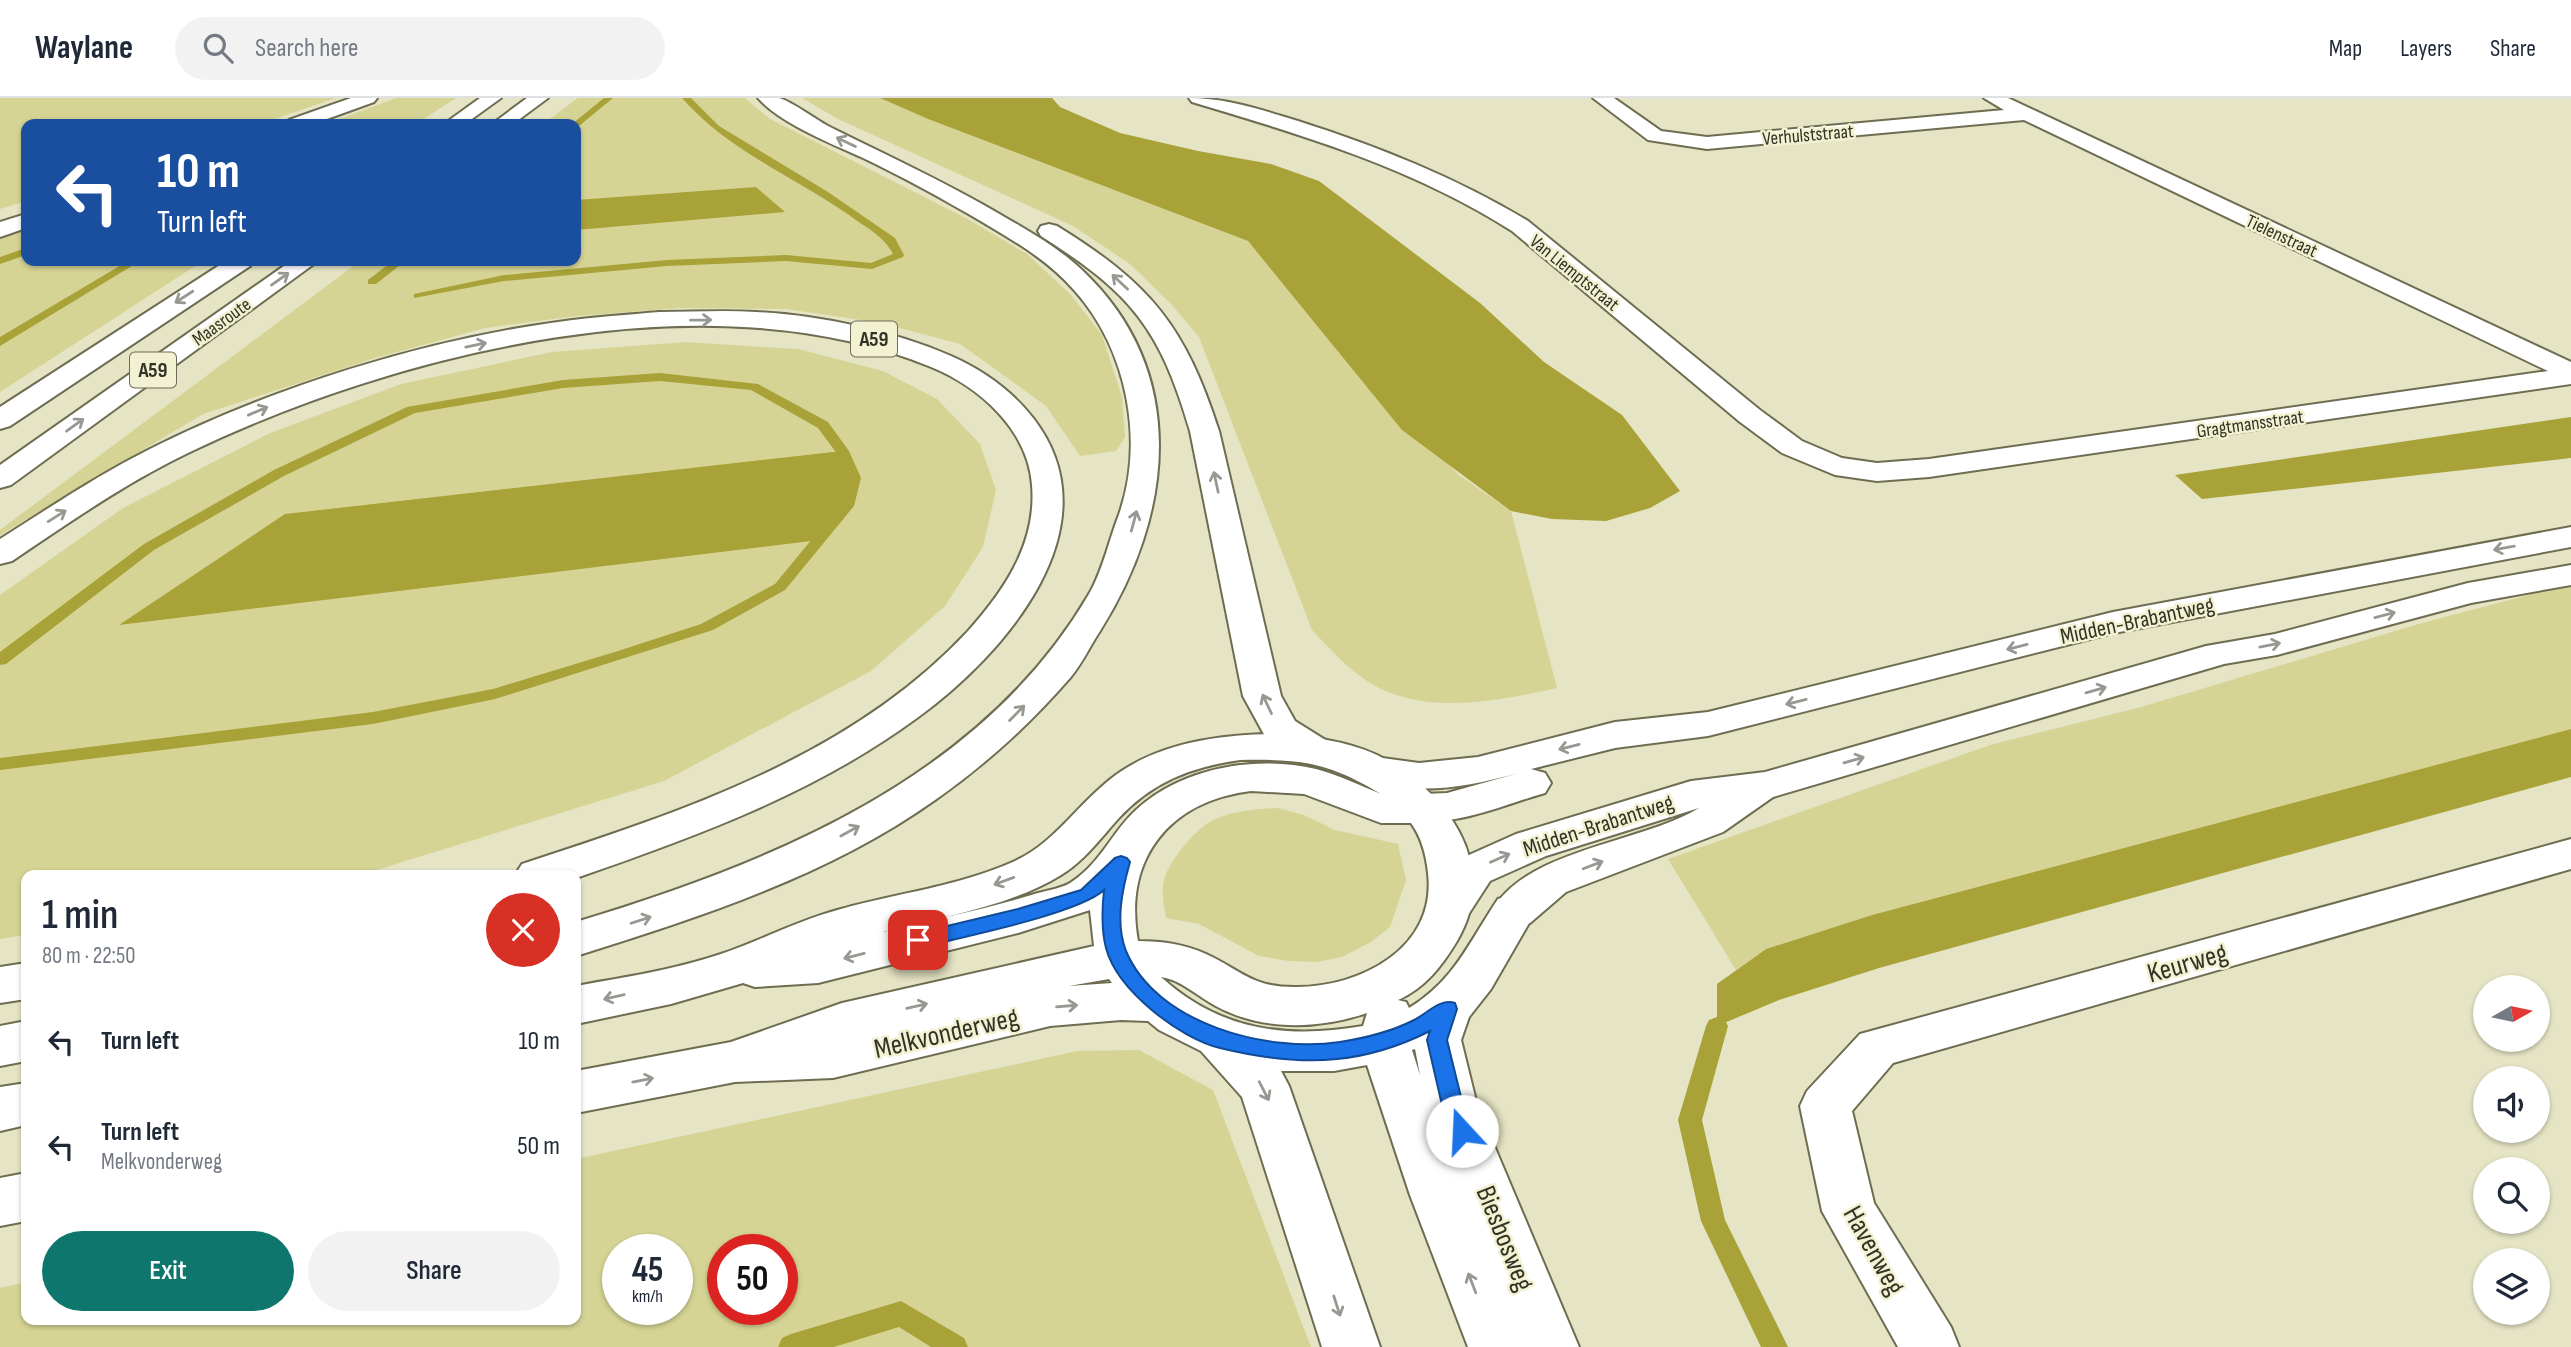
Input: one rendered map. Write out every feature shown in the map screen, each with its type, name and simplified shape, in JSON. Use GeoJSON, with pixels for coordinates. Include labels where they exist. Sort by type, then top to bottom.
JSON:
{"type":"FeatureCollection","features":[{"type":"Feature","properties":{"kind":"main road"},"geometry":{"type":"LineString","coordinates":[[310,119],[369,98]]}},
{"type":"Feature","properties":{"kind":"main road"},"geometry":{"type":"LineString","coordinates":[[460,119],[492,98]]}},
{"type":"Feature","properties":{"kind":"main road"},"geometry":{"type":"LineString","coordinates":[[508,119],[539,98]]}},
{"type":"Feature","properties":{"kind":"main road"},"geometry":{"type":"LineString","coordinates":[[581,938],[645,920],[736,884],[828,843],[906,800],[966,758],[1008,722],[1052,678],[1081,638],[1113,579],[1133,526],[1144,477],[1146,435],[1133,365],[1121,338],[1085,287],[1040,248],[908,172],[806,122],[767,98]]}},
{"type":"Feature","properties":{"kind":"main road","name":"Van Liemptstraat"},"geometry":{"type":"LineString","coordinates":[[1198,98],[1282,123],[1419,171],[1490,206],[1520,226],[1750,416],[1792,447],[1835,466],[1877,472],[1929,468]]}},
{"type":"Feature","properties":{"kind":"main road","name":"Verhulststraat"},"geometry":{"type":"LineString","coordinates":[[1602,98],[1655,135],[1707,143],[2026,114]]}},
{"type":"Feature","properties":{"kind":"main road","name":"Tielenstraat"},"geometry":{"type":"LineString","coordinates":[[1993,98],[2571,374]]}},
{"type":"Feature","properties":{"kind":"main road"},"geometry":{"type":"LineString","coordinates":[[908,172],[1007,209],[1066,240],[1095,259],[1119,280],[1163,329],[1188,377],[1198,405],[1262,696],[1280,730],[1313,750]]}},
{"type":"Feature","properties":{"kind":"main road"},"geometry":{"type":"LineString","coordinates":[[0,220],[21,214]]}},
{"type":"Feature","properties":{"kind":"main road"},"geometry":{"type":"LineString","coordinates":[[0,230],[21,223]]}},
{"type":"Feature","properties":{"kind":"main road","name":"Maasroute"},"geometry":{"type":"LineString","coordinates":[[0,420],[234,266]]}},
{"type":"Feature","properties":{"kind":"main road","name":"Maasroute"},"geometry":{"type":"LineString","coordinates":[[0,479],[299,266]]}},
{"type":"Feature","properties":{"kind":"main road","name":"A59"},"geometry":{"type":"LineString","coordinates":[[0,554],[134,470],[179,446],[274,405],[370,371],[522,336],[592,326],[676,320],[744,321],[818,328],[909,349],[944,363],[999,397],[1024,423],[1037,443],[1049,486],[1048,513],[1041,546],[1020,593],[983,640],[942,681],[900,711],[857,740],[776,785],[669,830],[552,870]]}},
{"type":"Feature","properties":{"kind":"main road","name":"Gragtmansstraat"},"geometry":{"type":"LineString","coordinates":[[1929,468],[2571,374]]}},
{"type":"Feature","properties":{"kind":"main road","name":"Midden-Brabantweg"},"geometry":{"type":"LineString","coordinates":[[1375,770],[1419,777],[1478,770],[1615,735],[1708,724],[2113,623],[2571,537]]}},
{"type":"Feature","properties":{"kind":"main road","name":"Midden-Brabantweg"},"geometry":{"type":"LineString","coordinates":[[1452,903],[1475,870],[1531,845],[1691,795],[1765,786],[2219,654],[2277,644],[2468,593],[2571,575]]}},
{"type":"Feature","properties":{"kind":"main road","name":"Midden-Brabantweg"},"geometry":{"type":"LineString","coordinates":[[1121,862],[1133,838],[1170,804],[1191,793],[1240,779],[1293,778],[1318,783],[1379,808],[1447,807],[1636,755],[1708,724]]}},
{"type":"Feature","properties":{"kind":"main road"},"geometry":{"type":"LineString","coordinates":[[728,970],[811,934],[987,888],[1031,872],[1066,852],[1085,833],[1101,811],[1129,785],[1161,767],[1203,754],[1251,746],[1286,746],[1346,758],[1375,770],[1408,793],[1423,808],[1443,837],[1452,867],[1452,903],[1444,928],[1428,953],[1408,973],[1390,1007],[1385,1040]]}},
{"type":"Feature","properties":{"kind":"main road","name":"Midden-Brabantweg"},"geometry":{"type":"LineString","coordinates":[[1448,1009],[1483,964],[1498,933],[1514,911],[1551,881],[1708,822],[1765,786]]}},
{"type":"Feature","properties":{"kind":"main road","name":"Keurweg"},"geometry":{"type":"LineString","coordinates":[[1825,1106],[1877,1048],[2571,854]]}},
{"type":"Feature","properties":{"kind":"main road"},"geometry":{"type":"LineString","coordinates":[[1121,862],[1113,889],[1111,915],[1116,950],[1131,977],[1156,1002],[1191,1026],[1220,1040],[1294,1052],[1339,1051],[1385,1040],[1421,1027],[1448,1009]]}},
{"type":"Feature","properties":{"kind":"main road"},"geometry":{"type":"LineString","coordinates":[[581,1004],[728,970],[818,965],[1018,916],[1087,894],[1121,862]]}},
{"type":"Feature","properties":{"kind":"main road","name":"Melkvonderweg"},"geometry":{"type":"LineString","coordinates":[[736,1062],[822,1028],[1098,962],[1182,961],[1234,994],[1263,1003],[1300,1006],[1345,1001],[1377,990],[1408,973]]}},
{"type":"Feature","properties":{"kind":"main road"},"geometry":{"type":"LineString","coordinates":[[0,985],[21,982]]}},
{"type":"Feature","properties":{"kind":"main road","name":"Melkvonderweg"},"geometry":{"type":"LineString","coordinates":[[581,1091],[736,1062],[833,1058],[1049,1007],[1121,1001],[1156,1002]]}},
{"type":"Feature","properties":{"kind":"main road","name":"Biesbosweg"},"geometry":{"type":"LineString","coordinates":[[1448,1009],[1437,1040],[1452,1105],[1550,1347]]}},
{"type":"Feature","properties":{"kind":"main road"},"geometry":{"type":"LineString","coordinates":[[1220,1040],[1264,1086],[1351,1347]]}},
{"type":"Feature","properties":{"kind":"main road","name":"Biesbosweg"},"geometry":{"type":"LineString","coordinates":[[1385,1040],[1437,1195],[1497,1347]]}},
{"type":"Feature","properties":{"kind":"main road"},"geometry":{"type":"LineString","coordinates":[[0,1046],[21,1042]]}},
{"type":"Feature","properties":{"kind":"main road"},"geometry":{"type":"LineString","coordinates":[[0,1109],[21,1105]]}},
{"type":"Feature","properties":{"kind":"main road","name":"Havenweg"},"geometry":{"type":"LineString","coordinates":[[1825,1106],[1849,1211],[1930,1347]]}},
{"type":"Feature","properties":{"kind":"main road"},"geometry":{"type":"LineString","coordinates":[[0,1202],[21,1198]]}},
{"type":"Feature","properties":{"kind":"shaded area"},"geometry":{"type":"Polygon","coordinates":[[[0,98],[336,98],[275,119],[21,119],[21,203],[0,209],[0,98]]]}},
{"type":"Feature","properties":{"kind":"shaded area"},"geometry":{"type":"Polygon","coordinates":[[[396,98],[456,98],[424,119],[339,119],[396,98]]]}},
{"type":"Feature","properties":{"kind":"shaded area"},"geometry":{"type":"Polygon","coordinates":[[[578,98],[745,98],[770,119],[964,217],[1027,254],[1071,295],[1102,335],[1122,397],[1125,437],[1116,451],[1080,456],[1046,406],[960,344],[881,323],[786,309],[680,308],[577,316],[485,328],[375,358],[203,414],[0,535],[0,530],[353,266],[581,266],[581,119],[550,119],[578,98]]]}},
{"type":"Feature","properties":{"kind":"shaded area"},"geometry":{"type":"Polygon","coordinates":[[[802,98],[880,98],[928,119],[1248,241],[1316,321],[1459,475],[1511,511],[1557,688],[1485,701],[1436,702],[1389,692],[1359,676],[1312,630],[1199,337],[1170,303],[1130,264],[1073,226],[838,119],[802,98]]]}},
{"type":"Feature","properties":{"kind":"shaded area"},"geometry":{"type":"Polygon","coordinates":[[[880,98],[1052,98],[1060,107],[1120,133],[1271,164],[1319,181],[1480,303],[1544,362],[1622,415],[1680,491],[1650,508],[1606,521],[1552,519],[1511,511],[1402,430],[1248,241],[928,119],[880,98]]]}},
{"type":"Feature","properties":{"kind":"shaded area"},"geometry":{"type":"Polygon","coordinates":[[[756,187],[785,212],[581,230],[581,200],[756,187]]]}},
{"type":"Feature","properties":{"kind":"shaded area"},"geometry":{"type":"Polygon","coordinates":[[[21,229],[21,266],[195,266],[0,392],[0,236],[21,229]]]}},
{"type":"Feature","properties":{"kind":"shaded area"},"geometry":{"type":"Polygon","coordinates":[[[686,342],[798,349],[883,371],[937,399],[980,444],[996,490],[983,547],[945,606],[871,671],[664,781],[377,870],[21,870],[21,936],[0,939],[0,595],[123,508],[270,433],[401,384],[552,352],[686,342]]]}},
{"type":"Feature","properties":{"kind":"shaded area"},"geometry":{"type":"Polygon","coordinates":[[[2571,417],[2571,458],[2202,499],[2175,475],[2571,417]]]}},
{"type":"Feature","properties":{"kind":"shaded area"},"geometry":{"type":"Polygon","coordinates":[[[842,451],[854,478],[847,506],[819,540],[119,625],[285,514],[842,451]]]}},
{"type":"Feature","properties":{"kind":"shaded area"},"geometry":{"type":"Polygon","coordinates":[[[2571,584],[2571,729],[1872,915],[1766,949],[1736,970],[1668,859],[1990,745],[2141,707],[2422,623],[2571,584]]]}},
{"type":"Feature","properties":{"kind":"shaded area"},"geometry":{"type":"Polygon","coordinates":[[[2571,729],[2571,777],[1879,968],[1779,1000],[1717,1026],[1717,984],[1766,949],[1872,915],[2571,729]]]}},
{"type":"Feature","properties":{"kind":"shaded area"},"geometry":{"type":"Polygon","coordinates":[[[1278,808],[1304,815],[1335,830],[1398,844],[1406,880],[1390,927],[1371,942],[1342,957],[1317,962],[1289,961],[1259,956],[1199,924],[1166,918],[1164,879],[1169,867],[1196,833],[1208,823],[1233,813],[1278,808]]]}},
{"type":"Feature","properties":{"kind":"shaded area"},"geometry":{"type":"Polygon","coordinates":[[[1139,1050],[1213,1090],[1311,1347],[0,1347],[0,1288],[21,1283],[21,1325],[581,1325],[581,1158],[1077,1051],[1139,1050]]]}},
{"type":"Feature","properties":{"kind":"waterway"},"geometry":{"type":"LineString","coordinates":[[581,120],[609,98]]}},
{"type":"Feature","properties":{"kind":"waterway"},"geometry":{"type":"LineString","coordinates":[[418,296],[504,278],[667,263],[786,258],[872,266],[899,255],[891,240],[825,194],[716,128],[686,98]]}},
{"type":"Feature","properties":{"kind":"waterway"},"geometry":{"type":"LineString","coordinates":[[0,261],[21,253]]}},
{"type":"Feature","properties":{"kind":"waterway"},"geometry":{"type":"LineString","coordinates":[[0,342],[127,266]]}},
{"type":"Feature","properties":{"kind":"waterway"},"geometry":{"type":"LineString","coordinates":[[372,282],[393,266]]}},
{"type":"Feature","properties":{"kind":"waterway"},"geometry":{"type":"LineString","coordinates":[[0,660],[149,547],[279,473],[412,410],[563,384],[660,377],[754,387],[823,425],[842,451],[854,478],[847,506],[780,587],[707,627],[624,655],[495,694],[373,718],[0,764]]}},
{"type":"Feature","properties":{"kind":"waterway"},"geometry":{"type":"LineString","coordinates":[[1717,1026],[1690,1120],[1713,1221],[1775,1347]]}},
{"type":"Feature","properties":{"kind":"waterway"},"geometry":{"type":"LineString","coordinates":[[791,1347],[901,1314],[955,1347]]}},
{"type":"Feature","properties":{"kind":"route"},"geometry":{"type":"LineString","coordinates":[[918,940],[1018,916],[1087,894],[1121,862],[1113,889],[1111,915],[1116,950],[1131,977],[1156,1002],[1191,1026],[1220,1040],[1294,1052],[1339,1051],[1385,1040],[1421,1027],[1448,1009],[1437,1040],[1452,1105],[1462,1131]]}}]}
